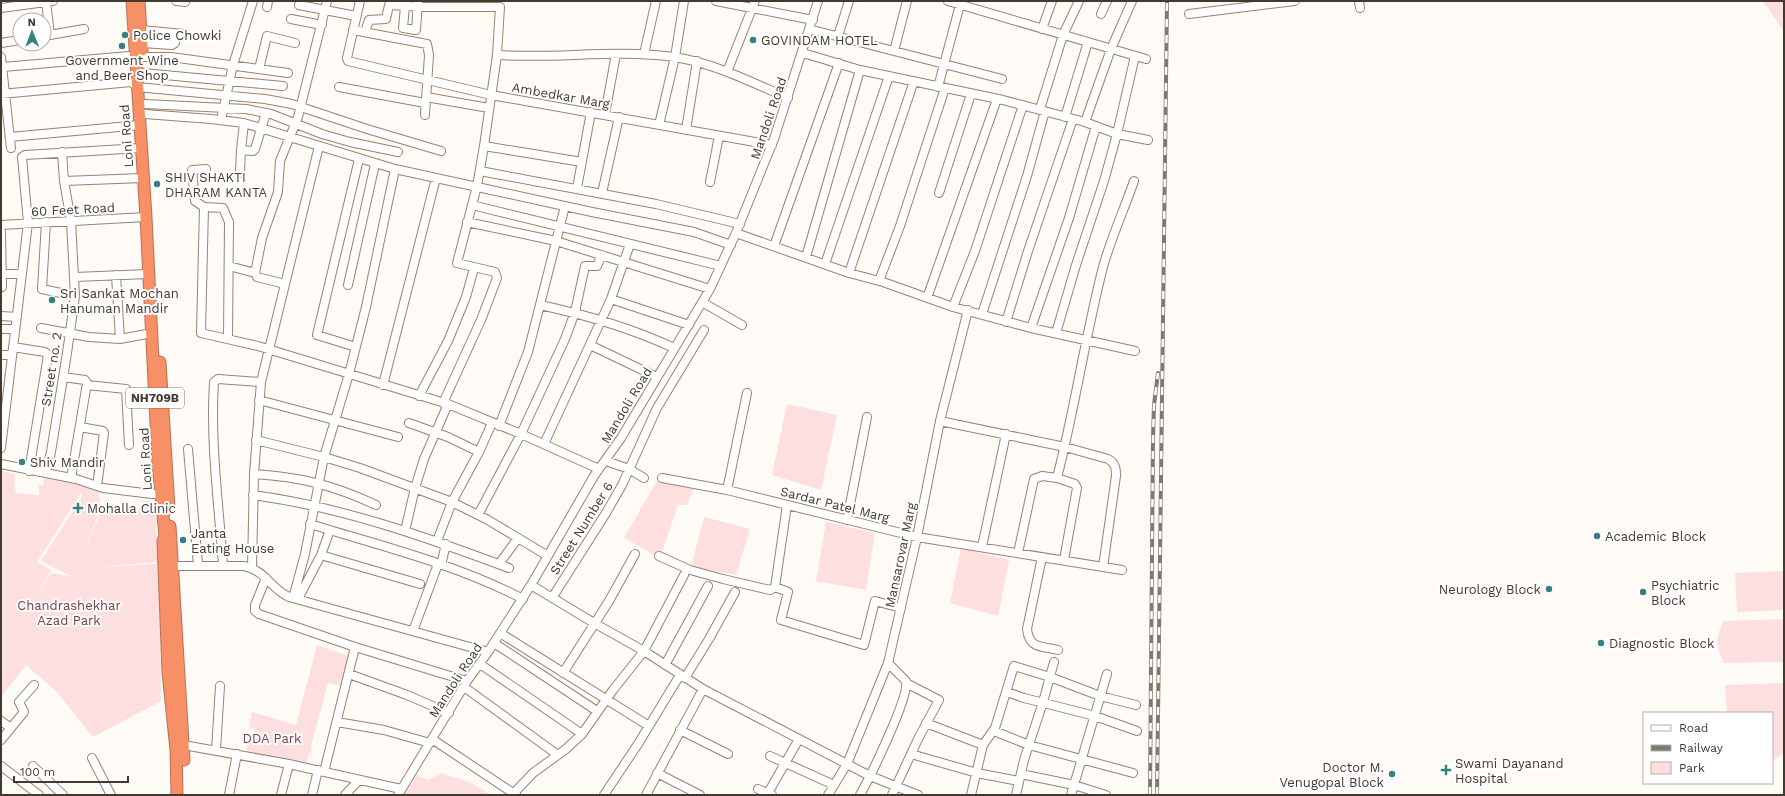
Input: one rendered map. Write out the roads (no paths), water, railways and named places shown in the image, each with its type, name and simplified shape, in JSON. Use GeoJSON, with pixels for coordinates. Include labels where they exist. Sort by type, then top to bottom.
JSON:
{"type":"FeatureCollection","features":[{"type":"Feature","properties":{"kind":"highway","name":"Loni Road"},"geometry":{"type":"LineString","coordinates":[[132,1],[146,217],[154,385],[164,494]]}},
{"type":"Feature","properties":{"kind":"highway","name":"Loni Road"},"geometry":{"type":"LineString","coordinates":[[139,1],[142,30],[143,73],[138,86],[145,109],[164,494],[165,536],[163,541],[169,566],[168,672],[185,795]]}},
{"type":"Feature","properties":{"kind":"highway","name":"Loni Road"},"geometry":{"type":"LineString","coordinates":[[177,795],[179,744]]}},
{"type":"Feature","properties":{"kind":"street"},"geometry":{"type":"LineString","coordinates":[[1,8],[9,4],[50,1],[49,12]]}},
{"type":"Feature","properties":{"kind":"street"},"geometry":{"type":"LineString","coordinates":[[176,1],[186,2]]}},
{"type":"Feature","properties":{"kind":"street"},"geometry":{"type":"LineString","coordinates":[[222,120],[233,65],[253,1]]}},
{"type":"Feature","properties":{"kind":"street"},"geometry":{"type":"LineString","coordinates":[[255,273],[262,238],[278,192],[280,161],[295,123],[326,10],[327,1]]}},
{"type":"Feature","properties":{"kind":"street"},"geometry":{"type":"LineString","coordinates":[[360,1],[353,30],[427,44],[429,48],[425,115]]}},
{"type":"Feature","properties":{"kind":"street"},"geometry":{"type":"LineString","coordinates":[[644,54],[656,1]]}},
{"type":"Feature","properties":{"kind":"street"},"geometry":{"type":"LineString","coordinates":[[659,125],[675,57],[684,1]]}},
{"type":"Feature","properties":{"kind":"street"},"geometry":{"type":"LineString","coordinates":[[716,1],[753,5],[813,20]]}},
{"type":"Feature","properties":{"kind":"street","name":"Mandoli Road"},"geometry":{"type":"LineString","coordinates":[[400,792],[449,713],[465,684],[494,643],[531,585],[599,469],[606,461],[710,289],[731,245],[772,145],[803,53],[818,1]]}},
{"type":"Feature","properties":{"kind":"street"},"geometry":{"type":"LineString","coordinates":[[838,36],[850,1]]}},
{"type":"Feature","properties":{"kind":"street"},"geometry":{"type":"LineString","coordinates":[[894,52],[907,1]]}},
{"type":"Feature","properties":{"kind":"street"},"geometry":{"type":"LineString","coordinates":[[948,1],[960,3],[1042,29],[1146,59]]}},
{"type":"Feature","properties":{"kind":"street"},"geometry":{"type":"LineString","coordinates":[[1042,29],[1052,1]]}},
{"type":"Feature","properties":{"kind":"street"},"geometry":{"type":"LineString","coordinates":[[982,314],[1028,176],[1042,110],[1063,35],[1079,1]]}},
{"type":"Feature","properties":{"kind":"street"},"geometry":{"type":"LineString","coordinates":[[1101,14],[1107,1]]}},
{"type":"Feature","properties":{"kind":"street"},"geometry":{"type":"LineString","coordinates":[[1085,122],[1112,49],[1132,1]]}},
{"type":"Feature","properties":{"kind":"street"},"geometry":{"type":"LineString","coordinates":[[1189,14],[1295,1]]}},
{"type":"Feature","properties":{"kind":"street"},"geometry":{"type":"LineString","coordinates":[[879,281],[900,226],[941,87],[944,64],[960,3]]}},
{"type":"Feature","properties":{"kind":"street"},"geometry":{"type":"LineString","coordinates":[[405,6],[403,28],[416,30],[418,4]]}},
{"type":"Feature","properties":{"kind":"street"},"geometry":{"type":"LineString","coordinates":[[365,32],[369,20],[386,19],[388,6],[418,4],[500,7],[497,55],[480,171],[457,263],[495,272],[497,278],[446,404],[437,432],[430,443],[415,488],[405,531]]}},
{"type":"Feature","properties":{"kind":"street"},"geometry":{"type":"LineString","coordinates":[[299,5],[356,16]]}},
{"type":"Feature","properties":{"kind":"street"},"geometry":{"type":"LineString","coordinates":[[727,72],[753,5]]}},
{"type":"Feature","properties":{"kind":"street"},"geometry":{"type":"LineString","coordinates":[[291,19],[322,25]]}},
{"type":"Feature","properties":{"kind":"street"},"geometry":{"type":"LineString","coordinates":[[52,34],[84,29]]}},
{"type":"Feature","properties":{"kind":"street"},"geometry":{"type":"LineString","coordinates":[[809,29],[1002,79]]}},
{"type":"Feature","properties":{"kind":"street"},"geometry":{"type":"LineString","coordinates":[[142,30],[184,34]]}},
{"type":"Feature","properties":{"kind":"street","name":"Ambedkar Marg"},"geometry":{"type":"LineString","coordinates":[[353,30],[347,59],[491,95],[605,114],[772,145]]}},
{"type":"Feature","properties":{"kind":"street"},"geometry":{"type":"LineString","coordinates":[[142,43],[172,45],[174,43],[175,34]]}},
{"type":"Feature","properties":{"kind":"street"},"geometry":{"type":"LineString","coordinates":[[259,69],[267,36],[295,43]]}},
{"type":"Feature","properties":{"kind":"street"},"geometry":{"type":"LineString","coordinates":[[1,43],[12,41]]}},
{"type":"Feature","properties":{"kind":"street"},"geometry":{"type":"LineString","coordinates":[[1006,322],[1069,118],[1088,42]]}},
{"type":"Feature","properties":{"kind":"street"},"geometry":{"type":"LineString","coordinates":[[803,53],[860,70],[1023,105],[1085,122],[1117,134],[1148,140]]}},
{"type":"Feature","properties":{"kind":"street"},"geometry":{"type":"LineString","coordinates":[[605,114],[616,54]]}},
{"type":"Feature","properties":{"kind":"street"},"geometry":{"type":"LineString","coordinates":[[497,55],[545,57],[644,54],[675,57],[697,62],[727,72],[788,98]]}},
{"type":"Feature","properties":{"kind":"street"},"geometry":{"type":"LineString","coordinates":[[3,67],[130,56]]}},
{"type":"Feature","properties":{"kind":"street"},"geometry":{"type":"LineString","coordinates":[[1056,333],[1117,134],[1135,56]]}},
{"type":"Feature","properties":{"kind":"street"},"geometry":{"type":"LineString","coordinates":[[1,57],[11,148]]}},
{"type":"Feature","properties":{"kind":"street"},"geometry":{"type":"LineString","coordinates":[[143,58],[171,57],[288,73]]}},
{"type":"Feature","properties":{"kind":"street"},"geometry":{"type":"LineString","coordinates":[[686,130],[697,62]]}},
{"type":"Feature","properties":{"kind":"street"},"geometry":{"type":"LineString","coordinates":[[774,246],[839,63]]}},
{"type":"Feature","properties":{"kind":"street"},"geometry":{"type":"LineString","coordinates":[[806,257],[860,70]]}},
{"type":"Feature","properties":{"kind":"street"},"geometry":{"type":"LineString","coordinates":[[143,73],[283,86]]}},
{"type":"Feature","properties":{"kind":"street"},"geometry":{"type":"LineString","coordinates":[[825,264],[889,76]]}},
{"type":"Feature","properties":{"kind":"street"},"geometry":{"type":"LineString","coordinates":[[849,273],[914,81]]}},
{"type":"Feature","properties":{"kind":"street"},"geometry":{"type":"LineString","coordinates":[[4,94],[138,86],[265,99],[299,107],[441,151]]}},
{"type":"Feature","properties":{"kind":"street"},"geometry":{"type":"LineString","coordinates":[[338,87],[489,108]]}},
{"type":"Feature","properties":{"kind":"street"},"geometry":{"type":"LineString","coordinates":[[939,193],[971,94]]}},
{"type":"Feature","properties":{"kind":"street"},"geometry":{"type":"LineString","coordinates":[[927,298],[997,99]]}},
{"type":"Feature","properties":{"kind":"street"},"geometry":{"type":"LineString","coordinates":[[953,307],[975,251],[1023,105]]}},
{"type":"Feature","properties":{"kind":"street"},"geometry":{"type":"LineString","coordinates":[[145,109],[224,107],[246,109],[266,113],[350,142],[398,152]]}},
{"type":"Feature","properties":{"kind":"street"},"geometry":{"type":"LineString","coordinates":[[145,109],[244,123],[375,164],[565,206],[703,234],[731,245]]}},
{"type":"Feature","properties":{"kind":"street"},"geometry":{"type":"LineString","coordinates":[[577,188],[591,112]]}},
{"type":"Feature","properties":{"kind":"street"},"geometry":{"type":"LineString","coordinates":[[241,150],[254,150],[266,113]]}},
{"type":"Feature","properties":{"kind":"street"},"geometry":{"type":"LineString","coordinates":[[602,193],[619,117]]}},
{"type":"Feature","properties":{"kind":"street"},"geometry":{"type":"LineString","coordinates":[[240,173],[244,123]]}},
{"type":"Feature","properties":{"kind":"street"},"geometry":{"type":"LineString","coordinates":[[10,137],[140,125]]}},
{"type":"Feature","properties":{"kind":"street"},"geometry":{"type":"LineString","coordinates":[[1032,328],[1069,218],[1096,126]]}},
{"type":"Feature","properties":{"kind":"street"},"geometry":{"type":"LineString","coordinates":[[710,182],[719,136]]}},
{"type":"Feature","properties":{"kind":"street"},"geometry":{"type":"LineString","coordinates":[[252,568],[254,474],[261,382],[319,146]]}},
{"type":"Feature","properties":{"kind":"street"},"geometry":{"type":"LineString","coordinates":[[484,146],[582,162]]}},
{"type":"Feature","properties":{"kind":"street"},"geometry":{"type":"LineString","coordinates":[[1,448],[28,223],[22,157],[25,155],[62,152],[141,148]]}},
{"type":"Feature","properties":{"kind":"street","name":"Street no. 2"},"geometry":{"type":"LineString","coordinates":[[46,472],[51,452],[75,296],[71,221],[64,181],[62,152]]}},
{"type":"Feature","properties":{"kind":"street"},"geometry":{"type":"LineString","coordinates":[[356,347],[319,337],[317,333],[359,159]]}},
{"type":"Feature","properties":{"kind":"street"},"geometry":{"type":"LineString","coordinates":[[348,285],[375,164]]}},
{"type":"Feature","properties":{"kind":"street"},"geometry":{"type":"LineString","coordinates":[[206,169],[192,172],[195,201],[204,207],[222,207],[225,210],[229,222],[228,339]]}},
{"type":"Feature","properties":{"kind":"street"},"geometry":{"type":"LineString","coordinates":[[296,599],[324,457],[349,374],[366,307],[395,169]]}},
{"type":"Feature","properties":{"kind":"street"},"geometry":{"type":"LineString","coordinates":[[480,171],[602,193],[740,224]]}},
{"type":"Feature","properties":{"kind":"street"},"geometry":{"type":"LineString","coordinates":[[64,181],[143,178]]}},
{"type":"Feature","properties":{"kind":"street"},"geometry":{"type":"LineString","coordinates":[[383,385],[436,178]]}},
{"type":"Feature","properties":{"kind":"street"},"geometry":{"type":"LineString","coordinates":[[1057,478],[1065,447],[1086,340],[1103,265],[1134,181]]}},
{"type":"Feature","properties":{"kind":"street"},"geometry":{"type":"LineString","coordinates":[[472,206],[721,266]]}},
{"type":"Feature","properties":{"kind":"street"},"geometry":{"type":"LineString","coordinates":[[437,541],[452,502],[496,425],[528,352],[556,241],[561,227],[565,206]]}},
{"type":"Feature","properties":{"kind":"street"},"geometry":{"type":"LineString","coordinates":[[204,207],[202,334],[269,350],[446,404],[521,434],[599,469]]}},
{"type":"Feature","properties":{"kind":"street","name":"60 Feet Road"},"geometry":{"type":"LineString","coordinates":[[1,225],[146,217]]}},
{"type":"Feature","properties":{"kind":"street"},"geometry":{"type":"LineString","coordinates":[[46,222],[42,289],[75,296]]}},
{"type":"Feature","properties":{"kind":"street"},"geometry":{"type":"LineString","coordinates":[[467,222],[556,241],[602,254],[710,289]]}},
{"type":"Feature","properties":{"kind":"street"},"geometry":{"type":"LineString","coordinates":[[1,232],[2,287]]}},
{"type":"Feature","properties":{"kind":"street"},"geometry":{"type":"LineString","coordinates":[[736,233],[849,273],[879,281],[953,307],[1006,322],[1135,351]]}},
{"type":"Feature","properties":{"kind":"street"},"geometry":{"type":"LineString","coordinates":[[544,444],[602,320],[630,244]]}},
{"type":"Feature","properties":{"kind":"street"},"geometry":{"type":"LineString","coordinates":[[478,515],[521,434],[564,339],[575,312],[585,266],[597,266],[602,254]]}},
{"type":"Feature","properties":{"kind":"street"},"geometry":{"type":"LineString","coordinates":[[229,266],[255,273],[257,277],[285,284]]}},
{"type":"Feature","properties":{"kind":"street"},"geometry":{"type":"LineString","coordinates":[[419,396],[448,341],[466,297],[474,268]]}},
{"type":"Feature","properties":{"kind":"street"},"geometry":{"type":"LineString","coordinates":[[2,274],[22,274]]}},
{"type":"Feature","properties":{"kind":"street"},"geometry":{"type":"LineString","coordinates":[[75,277],[148,274]]}},
{"type":"Feature","properties":{"kind":"street"},"geometry":{"type":"LineString","coordinates":[[116,275],[120,339]]}},
{"type":"Feature","properties":{"kind":"street"},"geometry":{"type":"LineString","coordinates":[[611,299],[689,325]]}},
{"type":"Feature","properties":{"kind":"street"},"geometry":{"type":"LineString","coordinates":[[702,302],[742,325]]}},
{"type":"Feature","properties":{"kind":"street"},"geometry":{"type":"LineString","coordinates":[[540,305],[575,312],[602,320],[639,332],[674,348]]}},
{"type":"Feature","properties":{"kind":"street","name":"Mansarovar Marg"},"geometry":{"type":"LineString","coordinates":[[828,795],[847,764],[888,663],[917,537],[940,421],[968,310]]}},
{"type":"Feature","properties":{"kind":"street"},"geometry":{"type":"LineString","coordinates":[[1,316],[17,317]]}},
{"type":"Feature","properties":{"kind":"street"},"geometry":{"type":"LineString","coordinates":[[41,328],[69,334],[120,339],[152,333]]}},
{"type":"Feature","properties":{"kind":"street"},"geometry":{"type":"LineString","coordinates":[[1,329],[15,329]]}},
{"type":"Feature","properties":{"kind":"street","name":"Street Number 6"},"geometry":{"type":"LineString","coordinates":[[552,598],[622,485],[657,408],[704,330]]}},
{"type":"Feature","properties":{"kind":"street"},"geometry":{"type":"LineString","coordinates":[[590,345],[657,377]]}},
{"type":"Feature","properties":{"kind":"street"},"geometry":{"type":"LineString","coordinates":[[1,355],[13,351],[45,352],[48,355],[29,471]]}},
{"type":"Feature","properties":{"kind":"street"},"geometry":{"type":"LineString","coordinates":[[62,377],[85,380],[87,385],[70,478]]}},
{"type":"Feature","properties":{"kind":"street"},"geometry":{"type":"LineString","coordinates":[[223,566],[213,424],[214,382],[218,379],[261,382]]}},
{"type":"Feature","properties":{"kind":"street"},"geometry":{"type":"LineString","coordinates":[[87,385],[126,389],[129,445]]}},
{"type":"Feature","properties":{"kind":"street"},"geometry":{"type":"LineString","coordinates":[[727,490],[747,393]]}},
{"type":"Feature","properties":{"kind":"street"},"geometry":{"type":"LineString","coordinates":[[259,400],[398,437]]}},
{"type":"Feature","properties":{"kind":"street"},"geometry":{"type":"LineString","coordinates":[[847,520],[867,417]]}},
{"type":"Feature","properties":{"kind":"street"},"geometry":{"type":"LineString","coordinates":[[940,421],[1065,447],[1108,459],[1113,462],[1116,468],[1103,567]]}},
{"type":"Feature","properties":{"kind":"street"},"geometry":{"type":"LineString","coordinates":[[409,423],[437,432],[480,452]]}},
{"type":"Feature","properties":{"kind":"street"},"geometry":{"type":"LineString","coordinates":[[80,427],[104,433],[97,486]]}},
{"type":"Feature","properties":{"kind":"street"},"geometry":{"type":"LineString","coordinates":[[982,547],[1006,434]]}},
{"type":"Feature","properties":{"kind":"street"},"geometry":{"type":"LineString","coordinates":[[256,440],[324,457],[386,477],[452,502],[478,515],[548,556]]}},
{"type":"Feature","properties":{"kind":"street"},"geometry":{"type":"LineString","coordinates":[[188,449],[198,566]]}},
{"type":"Feature","properties":{"kind":"street"},"geometry":{"type":"LineString","coordinates":[[606,461],[629,469],[644,478]]}},
{"type":"Feature","properties":{"kind":"street"},"geometry":{"type":"LineString","coordinates":[[1,464],[29,471],[46,472],[97,486],[132,492],[164,494]]}},
{"type":"Feature","properties":{"kind":"street"},"geometry":{"type":"LineString","coordinates":[[254,474],[292,477],[319,482],[376,505]]}},
{"type":"Feature","properties":{"kind":"street"},"geometry":{"type":"LineString","coordinates":[[1018,553],[1034,479],[1042,476],[1057,478],[1075,484],[1076,488],[1064,560]]}},
{"type":"Feature","properties":{"kind":"street","name":"Sardar Patel Marg"},"geometry":{"type":"LineString","coordinates":[[662,478],[727,490],[917,537],[1122,570]]}},
{"type":"Feature","properties":{"kind":"street"},"geometry":{"type":"LineString","coordinates":[[253,495],[314,506],[405,531],[446,544],[509,568]]}},
{"type":"Feature","properties":{"kind":"street"},"geometry":{"type":"LineString","coordinates":[[775,587],[787,505]]}},
{"type":"Feature","properties":{"kind":"street"},"geometry":{"type":"LineString","coordinates":[[310,524],[439,565],[499,586],[522,599]]}},
{"type":"Feature","properties":{"kind":"street"},"geometry":{"type":"LineString","coordinates":[[296,599],[321,555],[330,530]]}},
{"type":"Feature","properties":{"kind":"street"},"geometry":{"type":"LineString","coordinates":[[499,564],[518,538]]}},
{"type":"Feature","properties":{"kind":"street"},"geometry":{"type":"LineString","coordinates":[[413,632],[446,544]]}},
{"type":"Feature","properties":{"kind":"street"},"geometry":{"type":"LineString","coordinates":[[563,673],[635,554]]}},
{"type":"Feature","properties":{"kind":"street"},"geometry":{"type":"LineString","coordinates":[[321,555],[420,584]]}},
{"type":"Feature","properties":{"kind":"street"},"geometry":{"type":"LineString","coordinates":[[659,556],[688,569],[723,579],[770,590],[775,587]]}},
{"type":"Feature","properties":{"kind":"street"},"geometry":{"type":"LineString","coordinates":[[1042,557],[1027,629],[1028,638],[1032,643],[1038,646],[1058,650]]}},
{"type":"Feature","properties":{"kind":"street"},"geometry":{"type":"LineString","coordinates":[[169,566],[223,566],[252,568],[285,595],[296,599],[488,652]]}},
{"type":"Feature","properties":{"kind":"street"},"geometry":{"type":"LineString","coordinates":[[337,722],[384,730],[431,741],[514,794],[533,773],[558,755],[582,734],[597,711],[644,651],[684,575]]}},
{"type":"Feature","properties":{"kind":"street"},"geometry":{"type":"LineString","coordinates":[[266,578],[255,605],[255,611],[259,614],[465,684],[558,755]]}},
{"type":"Feature","properties":{"kind":"street"},"geometry":{"type":"LineString","coordinates":[[531,585],[644,651],[703,689],[870,776],[896,788],[918,795]]}},
{"type":"Feature","properties":{"kind":"street"},"geometry":{"type":"LineString","coordinates":[[665,665],[708,586]]}},
{"type":"Feature","properties":{"kind":"street"},"geometry":{"type":"LineString","coordinates":[[775,587],[788,592],[781,620],[864,645],[875,601],[901,608]]}},
{"type":"Feature","properties":{"kind":"street"},"geometry":{"type":"LineString","coordinates":[[604,795],[682,676],[709,639],[734,592]]}},
{"type":"Feature","properties":{"kind":"street"},"geometry":{"type":"LineString","coordinates":[[500,633],[649,726]]}},
{"type":"Feature","properties":{"kind":"street"},"geometry":{"type":"LineString","coordinates":[[494,643],[597,711]]}},
{"type":"Feature","properties":{"kind":"street"},"geometry":{"type":"LineString","coordinates":[[312,795],[337,722],[356,647]]}},
{"type":"Feature","properties":{"kind":"street"},"geometry":{"type":"LineString","coordinates":[[1016,795],[1029,745],[1054,662]]}},
{"type":"Feature","properties":{"kind":"street"},"geometry":{"type":"LineString","coordinates":[[888,663],[906,684],[939,699],[939,702],[926,723],[892,795]]}},
{"type":"Feature","properties":{"kind":"street"},"geometry":{"type":"LineString","coordinates":[[480,664],[582,734]]}},
{"type":"Feature","properties":{"kind":"street"},"geometry":{"type":"LineString","coordinates":[[971,795],[983,745],[994,731],[1014,666],[1050,677],[1100,696],[1136,705]]}},
{"type":"Feature","properties":{"kind":"street"},"geometry":{"type":"LineString","coordinates":[[349,674],[407,695],[449,713]]}},
{"type":"Feature","properties":{"kind":"street"},"geometry":{"type":"LineString","coordinates":[[1071,795],[1107,674]]}},
{"type":"Feature","properties":{"kind":"street"},"geometry":{"type":"LineString","coordinates":[[860,795],[870,776],[905,694],[906,684]]}},
{"type":"Feature","properties":{"kind":"street"},"geometry":{"type":"LineString","coordinates":[[1,740],[24,711],[19,702],[34,685]]}},
{"type":"Feature","properties":{"kind":"street"},"geometry":{"type":"LineString","coordinates":[[216,750],[220,686]]}},
{"type":"Feature","properties":{"kind":"street"},"geometry":{"type":"LineString","coordinates":[[646,795],[703,689]]}},
{"type":"Feature","properties":{"kind":"street"},"geometry":{"type":"LineString","coordinates":[[1007,692],[1024,698],[1095,716],[1137,731]]}},
{"type":"Feature","properties":{"kind":"street"},"geometry":{"type":"LineString","coordinates":[[1,721],[11,728]]}},
{"type":"Feature","properties":{"kind":"street"},"geometry":{"type":"LineString","coordinates":[[926,723],[983,745]]}},
{"type":"Feature","properties":{"kind":"street"},"geometry":{"type":"LineString","coordinates":[[680,730],[728,754]]}},
{"type":"Feature","properties":{"kind":"street"},"geometry":{"type":"LineString","coordinates":[[994,731],[1029,745],[1082,758],[1133,773]]}},
{"type":"Feature","properties":{"kind":"street"},"geometry":{"type":"LineString","coordinates":[[758,789],[770,794],[784,763],[799,740]]}},
{"type":"Feature","properties":{"kind":"street"},"geometry":{"type":"LineString","coordinates":[[179,744],[290,764],[359,780],[400,792]]}},
{"type":"Feature","properties":{"kind":"street"},"geometry":{"type":"LineString","coordinates":[[229,795],[238,754]]}},
{"type":"Feature","properties":{"kind":"street"},"geometry":{"type":"LineString","coordinates":[[911,754],[977,773],[1020,777],[1074,785],[1106,795]]}},
{"type":"Feature","properties":{"kind":"street"},"geometry":{"type":"LineString","coordinates":[[770,756],[834,785]]}},
{"type":"Feature","properties":{"kind":"street"},"geometry":{"type":"LineString","coordinates":[[92,758],[111,795]]}},
{"type":"Feature","properties":{"kind":"street"},"geometry":{"type":"LineString","coordinates":[[281,795],[290,764]]}},
{"type":"Feature","properties":{"kind":"street"},"geometry":{"type":"LineString","coordinates":[[1,766],[38,795]]}},
{"type":"Feature","properties":{"kind":"street"},"geometry":{"type":"LineString","coordinates":[[33,766],[63,795]]}},
{"type":"Feature","properties":{"kind":"street"},"geometry":{"type":"LineString","coordinates":[[657,773],[700,795]]}},
{"type":"Feature","properties":{"kind":"street"},"geometry":{"type":"LineString","coordinates":[[345,795],[359,780]]}},
{"type":"Feature","properties":{"kind":"railway"},"geometry":{"type":"LineString","coordinates":[[1157,795],[1167,1]]}},
{"type":"Feature","properties":{"kind":"railway"},"geometry":{"type":"LineString","coordinates":[[1150,795],[1153,437],[1154,405],[1158,373]]}},
{"type":"Feature","properties":{"kind":"place","name":"Police Chowki"},"geometry":{"type":"Point","coordinates":[125,35]}},
{"type":"Feature","properties":{"kind":"place","name":"GOVINDAM HOTEL"},"geometry":{"type":"Point","coordinates":[753,40]}},
{"type":"Feature","properties":{"kind":"place","name":"Government Wine and Beer Shop"},"geometry":{"type":"Point","coordinates":[122,46]}},
{"type":"Feature","properties":{"kind":"place","name":"SHIV SHAKTI DHARAM KANTA"},"geometry":{"type":"Point","coordinates":[157,184]}},
{"type":"Feature","properties":{"kind":"place","name":"Sri Sankat Mochan Hanuman Mandir"},"geometry":{"type":"Point","coordinates":[52,300]}},
{"type":"Feature","properties":{"kind":"place","name":"Shiv Mandir"},"geometry":{"type":"Point","coordinates":[22,462]}},
{"type":"Feature","properties":{"kind":"place","name":"Mohalla Clinic"},"geometry":{"type":"Point","coordinates":[78,508]}},
{"type":"Feature","properties":{"kind":"place","name":"Academic Block"},"geometry":{"type":"Point","coordinates":[1597,536]}},
{"type":"Feature","properties":{"kind":"place","name":"Janta Eating House"},"geometry":{"type":"Point","coordinates":[183,540]}},
{"type":"Feature","properties":{"kind":"place","name":"Neurology Block"},"geometry":{"type":"Point","coordinates":[1549,589]}},
{"type":"Feature","properties":{"kind":"place","name":"Psychiatric Block"},"geometry":{"type":"Point","coordinates":[1643,592]}},
{"type":"Feature","properties":{"kind":"place","name":"Diagnostic Block"},"geometry":{"type":"Point","coordinates":[1601,643]}},
{"type":"Feature","properties":{"kind":"place","name":"Swami Dayanand Hospital"},"geometry":{"type":"Point","coordinates":[1446,770]}},
{"type":"Feature","properties":{"kind":"place","name":"Doctor M. Venugopal Block"},"geometry":{"type":"Point","coordinates":[1392,774]}},
{"type":"Feature","properties":{"kind":"park label","name":"Chandrashekhar Azad Park"},"geometry":{"type":"Point","coordinates":[69,612]}},
{"type":"Feature","properties":{"kind":"park label","name":"DDA Park"},"geometry":{"type":"Point","coordinates":[272,738]}}]}
